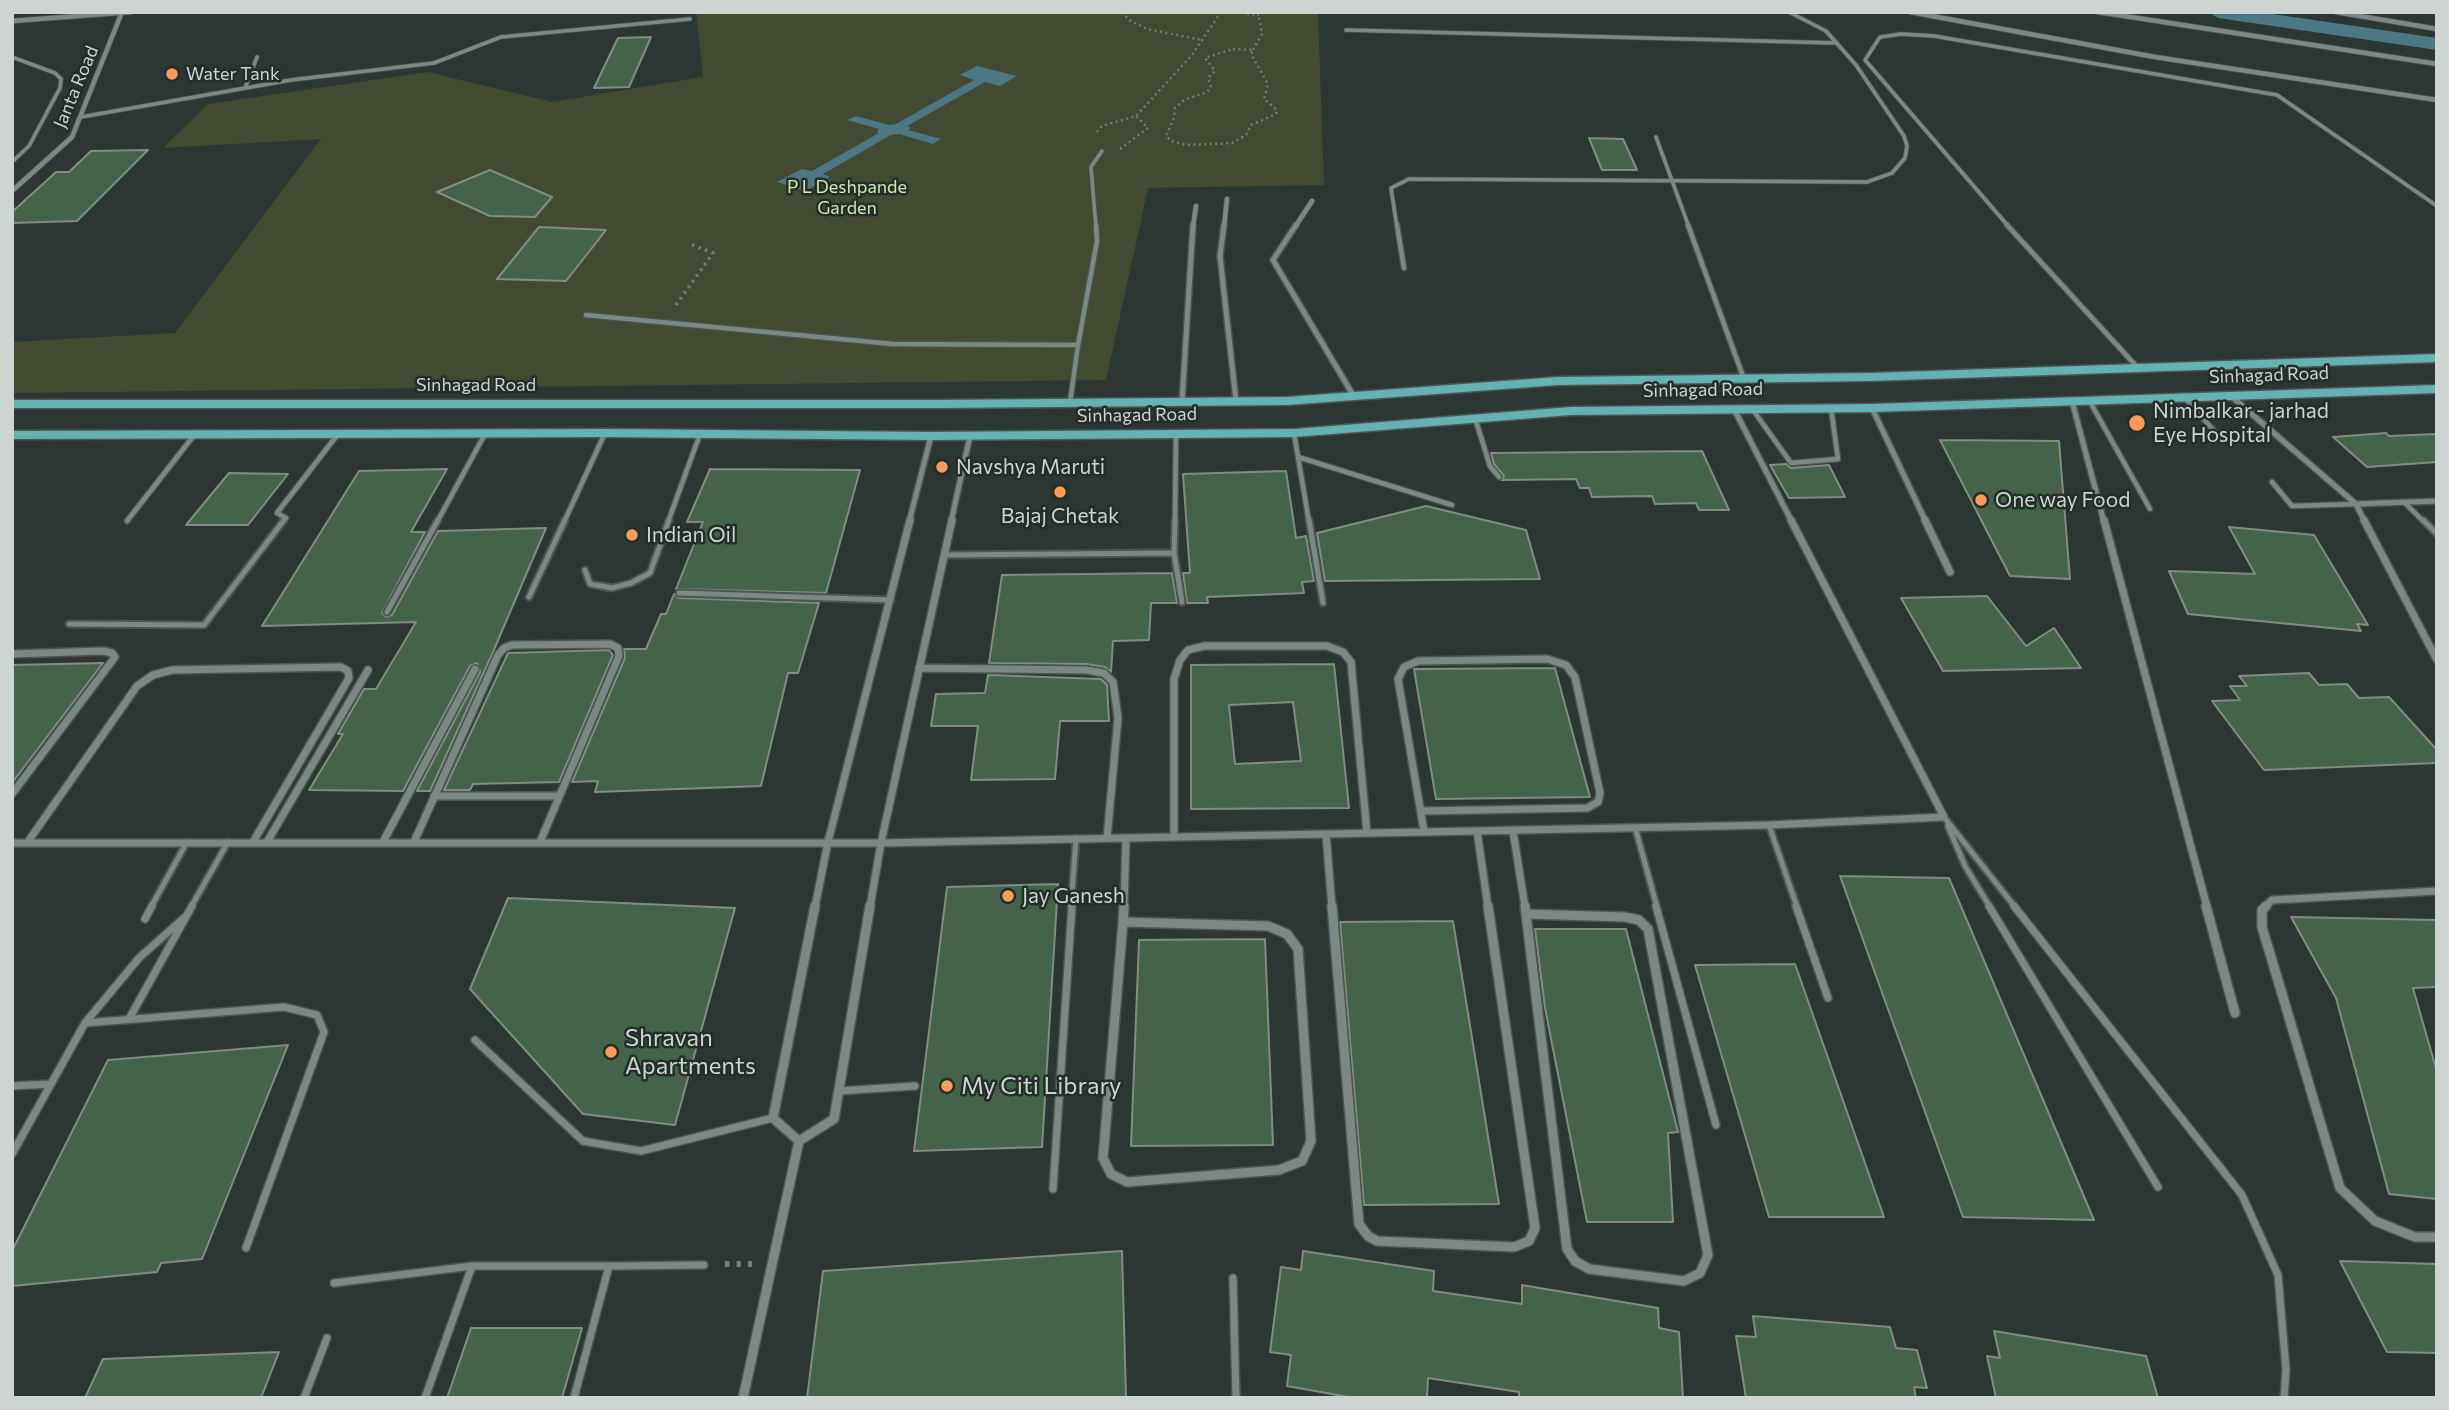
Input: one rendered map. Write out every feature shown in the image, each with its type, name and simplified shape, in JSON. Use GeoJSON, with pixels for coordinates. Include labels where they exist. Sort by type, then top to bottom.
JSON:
{"type":"FeatureCollection","features":[{"type":"Feature","properties":{"kind":"main road","name":"Sinhagad Road"},"geometry":{"type":"LineString","coordinates":[[12,435],[700,434],[974,420],[1070,403],[1287,401],[1558,381],[1744,379],[2437,358]]}},
{"type":"Feature","properties":{"kind":"main road","name":"Sinhagad Road"},"geometry":{"type":"LineString","coordinates":[[12,404],[974,420],[1176,433],[1294,432],[1571,411],[1872,408],[2437,389]]}},
{"type":"Feature","properties":{"kind":"street"},"geometry":{"type":"LineString","coordinates":[[12,21],[131,12]]}},
{"type":"Feature","properties":{"kind":"street"},"geometry":{"type":"LineString","coordinates":[[1910,12],[2155,57],[2437,100]]}},
{"type":"Feature","properties":{"kind":"street"},"geometry":{"type":"LineString","coordinates":[[2098,12],[2437,64]]}},
{"type":"Feature","properties":{"kind":"street"},"geometry":{"type":"LineString","coordinates":[[2336,12],[2437,29]]}},
{"type":"Feature","properties":{"kind":"street","name":"Janta Road"},"geometry":{"type":"LineString","coordinates":[[12,191],[72,138],[122,13]]}},
{"type":"Feature","properties":{"kind":"street"},"geometry":{"type":"LineString","coordinates":[[1227,199],[1220,256],[1236,401]]}},
{"type":"Feature","properties":{"kind":"street"},"geometry":{"type":"LineString","coordinates":[[1312,201],[1273,260],[1353,396]]}},
{"type":"Feature","properties":{"kind":"street"},"geometry":{"type":"LineString","coordinates":[[1182,402],[1191,239],[1196,206]]}},
{"type":"Feature","properties":{"kind":"street"},"geometry":{"type":"LineString","coordinates":[[2231,396],[2357,504],[2437,660]]}},
{"type":"Feature","properties":{"kind":"street"},"geometry":{"type":"LineString","coordinates":[[2072,401],[2235,1013]]}},
{"type":"Feature","properties":{"kind":"street"},"geometry":{"type":"LineString","coordinates":[[1872,408],[1951,572]]}},
{"type":"Feature","properties":{"kind":"street"},"geometry":{"type":"LineString","coordinates":[[12,843],[881,843],[1769,825],[1944,817],[1734,409]]}},
{"type":"Feature","properties":{"kind":"street"},"geometry":{"type":"LineString","coordinates":[[799,1141],[773,1118],[828,842],[935,420]]}},
{"type":"Feature","properties":{"kind":"street"},"geometry":{"type":"LineString","coordinates":[[743,1398],[799,1141],[834,1119],[881,843],[974,420]]}},
{"type":"Feature","properties":{"kind":"street"},"geometry":{"type":"LineString","coordinates":[[2357,504],[2437,501]]}},
{"type":"Feature","properties":{"kind":"street"},"geometry":{"type":"LineString","coordinates":[[414,842],[498,655],[504,648],[512,645],[610,644],[618,648],[619,656],[540,842]]}},
{"type":"Feature","properties":{"kind":"street"},"geometry":{"type":"LineString","coordinates":[[1174,837],[1174,679],[1180,660],[1188,650],[1204,646],[1326,646],[1343,652],[1351,662],[1367,833]]}},
{"type":"Feature","properties":{"kind":"street"},"geometry":{"type":"LineString","coordinates":[[12,654],[103,651],[112,653],[115,657],[12,794]]}},
{"type":"Feature","properties":{"kind":"street"},"geometry":{"type":"LineString","coordinates":[[1421,811],[1587,808],[1598,803],[1600,793],[1575,677],[1566,665],[1547,659],[1418,661],[1404,667],[1398,679],[1424,831]]}},
{"type":"Feature","properties":{"kind":"street"},"geometry":{"type":"LineString","coordinates":[[27,843],[137,686],[153,675],[172,670],[341,667],[348,671],[349,677],[253,842]]}},
{"type":"Feature","properties":{"kind":"street"},"geometry":{"type":"LineString","coordinates":[[919,668],[1086,670],[1104,673],[1113,682],[1118,718],[1107,838]]}},
{"type":"Feature","properties":{"kind":"street"},"geometry":{"type":"LineString","coordinates":[[383,842],[475,669]]}},
{"type":"Feature","properties":{"kind":"street"},"geometry":{"type":"LineString","coordinates":[[267,842],[368,670]]}},
{"type":"Feature","properties":{"kind":"street"},"geometry":{"type":"LineString","coordinates":[[434,796],[558,796]]}},
{"type":"Feature","properties":{"kind":"street"},"geometry":{"type":"LineString","coordinates":[[1326,834],[1359,1224],[1368,1236],[1377,1241],[1514,1247],[1528,1241],[1535,1228],[1478,831]]}},
{"type":"Feature","properties":{"kind":"street"},"geometry":{"type":"LineString","coordinates":[[1513,831],[1526,914],[1567,1249],[1575,1261],[1589,1269],[1684,1281],[1700,1273],[1708,1255],[1648,929],[1639,920],[1625,917],[1526,914]]}},
{"type":"Feature","properties":{"kind":"street"},"geometry":{"type":"LineString","coordinates":[[1123,922],[1268,926],[1287,934],[1298,949],[1311,1142],[1302,1161],[1279,1170],[1127,1182],[1111,1174],[1102,1158],[1123,922],[1126,838]]}},
{"type":"Feature","properties":{"kind":"street"},"geometry":{"type":"LineString","coordinates":[[2437,891],[2272,900],[2263,910],[2262,927],[2340,1188],[2375,1222],[2414,1237],[2437,1237]]}},
{"type":"Feature","properties":{"kind":"lane"},"geometry":{"type":"LineString","coordinates":[[1405,268],[1391,188],[1409,179],[1867,182],[1892,173],[1905,158],[1907,146],[1904,136],[1856,65],[1836,43],[1816,24],[1789,12]]}},
{"type":"Feature","properties":{"kind":"lane"},"geometry":{"type":"LineString","coordinates":[[81,117],[245,88],[434,63],[501,37],[690,19]]}},
{"type":"Feature","properties":{"kind":"lane"},"geometry":{"type":"LineString","coordinates":[[1346,30],[1836,43]]}},
{"type":"Feature","properties":{"kind":"lane"},"geometry":{"type":"LineString","coordinates":[[2139,368],[1963,177],[1865,60],[1880,37],[1901,34],[1934,37],[2277,95],[2437,206]]}},
{"type":"Feature","properties":{"kind":"lane"},"geometry":{"type":"LineString","coordinates":[[12,57],[55,73],[61,79],[60,88],[29,146],[12,162]]}},
{"type":"Feature","properties":{"kind":"lane"},"geometry":{"type":"LineString","coordinates":[[245,88],[257,57]]}},
{"type":"Feature","properties":{"kind":"lane"},"geometry":{"type":"LineString","coordinates":[[1656,137],[1744,379]]}},
{"type":"Feature","properties":{"kind":"lane"},"geometry":{"type":"LineString","coordinates":[[1070,403],[1077,345],[1097,241],[1091,167],[1102,151]]}},
{"type":"Feature","properties":{"kind":"lane"},"geometry":{"type":"LineString","coordinates":[[586,315],[893,344],[1077,345]]}},
{"type":"Feature","properties":{"kind":"lane"},"geometry":{"type":"LineString","coordinates":[[2184,397],[2223,441]]}},
{"type":"Feature","properties":{"kind":"lane"},"geometry":{"type":"LineString","coordinates":[[2089,400],[2150,509]]}},
{"type":"Feature","properties":{"kind":"lane"},"geometry":{"type":"LineString","coordinates":[[1752,409],[1791,463],[1838,459],[1831,408]]}},
{"type":"Feature","properties":{"kind":"lane"},"geometry":{"type":"LineString","coordinates":[[1475,418],[1490,466],[1499,477]]}},
{"type":"Feature","properties":{"kind":"lane"},"geometry":{"type":"LineString","coordinates":[[1294,432],[1323,603]]}},
{"type":"Feature","properties":{"kind":"lane"},"geometry":{"type":"LineString","coordinates":[[528,597],[605,433]]}},
{"type":"Feature","properties":{"kind":"lane"},"geometry":{"type":"LineString","coordinates":[[1176,433],[1174,553],[1181,602]]}},
{"type":"Feature","properties":{"kind":"lane"},"geometry":{"type":"LineString","coordinates":[[127,521],[195,434]]}},
{"type":"Feature","properties":{"kind":"lane"},"geometry":{"type":"LineString","coordinates":[[69,624],[204,625],[286,518],[277,513],[338,434]]}},
{"type":"Feature","properties":{"kind":"lane"},"geometry":{"type":"LineString","coordinates":[[387,612],[485,434]]}},
{"type":"Feature","properties":{"kind":"lane"},"geometry":{"type":"LineString","coordinates":[[585,570],[590,584],[612,588],[631,583],[650,573],[700,434]]}},
{"type":"Feature","properties":{"kind":"lane"},"geometry":{"type":"LineString","coordinates":[[1298,457],[1452,505]]}},
{"type":"Feature","properties":{"kind":"lane"},"geometry":{"type":"LineString","coordinates":[[2272,482],[2292,506],[2357,504]]}},
{"type":"Feature","properties":{"kind":"lane"},"geometry":{"type":"LineString","coordinates":[[2404,502],[2437,534]]}},
{"type":"Feature","properties":{"kind":"lane"},"geometry":{"type":"LineString","coordinates":[[944,555],[1174,553]]}},
{"type":"Feature","properties":{"kind":"lane"},"geometry":{"type":"LineString","coordinates":[[680,593],[891,600]]}},
{"type":"Feature","properties":{"kind":"lane"},"geometry":{"type":"LineString","coordinates":[[1944,817],[1965,866],[2158,1187]]}},
{"type":"Feature","properties":{"kind":"lane"},"geometry":{"type":"LineString","coordinates":[[1944,817],[2242,1195],[2277,1275],[2286,1370],[2284,1398]]}},
{"type":"Feature","properties":{"kind":"lane"},"geometry":{"type":"LineString","coordinates":[[1769,825],[1828,998]]}},
{"type":"Feature","properties":{"kind":"lane"},"geometry":{"type":"LineString","coordinates":[[1635,827],[1716,1125]]}},
{"type":"Feature","properties":{"kind":"lane"},"geometry":{"type":"LineString","coordinates":[[1054,1189],[1076,838]]}},
{"type":"Feature","properties":{"kind":"lane"},"geometry":{"type":"LineString","coordinates":[[145,919],[187,842]]}},
{"type":"Feature","properties":{"kind":"lane"},"geometry":{"type":"LineString","coordinates":[[129,1019],[228,842]]}},
{"type":"Feature","properties":{"kind":"lane"},"geometry":{"type":"LineString","coordinates":[[12,1154],[85,1023],[139,958],[185,917]]}},
{"type":"Feature","properties":{"kind":"lane"},"geometry":{"type":"LineString","coordinates":[[85,1023],[284,1007],[317,1015],[324,1032],[246,1248]]}},
{"type":"Feature","properties":{"kind":"lane"},"geometry":{"type":"LineString","coordinates":[[475,1040],[583,1141],[641,1151],[773,1118]]}},
{"type":"Feature","properties":{"kind":"lane"},"geometry":{"type":"LineString","coordinates":[[12,1086],[51,1084]]}},
{"type":"Feature","properties":{"kind":"lane"},"geometry":{"type":"LineString","coordinates":[[839,1091],[915,1086]]}},
{"type":"Feature","properties":{"kind":"lane"},"geometry":{"type":"LineString","coordinates":[[334,1283],[472,1266],[704,1265]]}},
{"type":"Feature","properties":{"kind":"lane"},"geometry":{"type":"LineString","coordinates":[[425,1398],[472,1266]]}},
{"type":"Feature","properties":{"kind":"lane"},"geometry":{"type":"LineString","coordinates":[[574,1398],[609,1266]]}},
{"type":"Feature","properties":{"kind":"lane"},"geometry":{"type":"LineString","coordinates":[[1233,1278],[1236,1398]]}},
{"type":"Feature","properties":{"kind":"lane"},"geometry":{"type":"LineString","coordinates":[[304,1398],[327,1338]]}},
{"type":"Feature","properties":{"kind":"path"},"geometry":{"type":"LineString","coordinates":[[1122,12],[1129,20],[1147,29],[1202,40]]}},
{"type":"Feature","properties":{"kind":"path"},"geometry":{"type":"LineString","coordinates":[[1136,116],[1148,128],[1121,149],[1102,151],[1091,141],[1102,126],[1136,116],[1161,92],[1221,12]]}},
{"type":"Feature","properties":{"kind":"path"},"geometry":{"type":"LineString","coordinates":[[1236,12],[1258,14],[1262,34],[1251,54],[1261,67],[1268,84],[1265,99],[1277,110],[1276,114],[1251,125],[1246,135],[1232,143],[1186,145],[1171,141],[1166,136],[1174,118],[1175,108],[1184,100],[1207,92],[1211,87],[1208,78],[1215,71],[1205,58],[1233,49],[1253,50]]}},
{"type":"Feature","properties":{"kind":"path"},"geometry":{"type":"LineString","coordinates":[[663,322],[713,253],[690,244]]}},
{"type":"Feature","properties":{"kind":"path"},"geometry":{"type":"LineString","coordinates":[[704,1265],[772,1263]]}},
{"type":"Feature","properties":{"kind":"green space","name":"P L Deshpande Garden"},"geometry":{"type":"Polygon","coordinates":[[[696,12],[1318,12],[1324,185],[1148,188],[1106,380],[12,393],[12,342],[175,333],[321,139],[163,148],[208,104],[428,72],[552,102],[703,77],[696,12]]]}},
{"type":"Feature","properties":{"kind":"water"},"geometry":{"type":"Polygon","coordinates":[[[977,66],[1017,76],[1000,86],[985,82],[907,126],[911,128],[908,130],[941,139],[933,144],[899,134],[891,135],[823,174],[830,177],[805,191],[777,182],[802,169],[812,171],[879,133],[879,129],[847,120],[856,116],[889,125],[896,124],[974,80],[960,75],[977,66]]]}},
{"type":"Feature","properties":{"kind":"building"},"geometry":{"type":"Polygon","coordinates":[[[651,37],[629,87],[594,88],[618,38],[651,37]]]}},
{"type":"Feature","properties":{"kind":"building"},"geometry":{"type":"Polygon","coordinates":[[[1589,138],[1623,139],[1637,170],[1602,170],[1589,138]]]}},
{"type":"Feature","properties":{"kind":"building"},"geometry":{"type":"Polygon","coordinates":[[[148,150],[77,221],[12,223],[12,212],[56,172],[69,172],[91,151],[148,150]]]}},
{"type":"Feature","properties":{"kind":"building"},"geometry":{"type":"Polygon","coordinates":[[[490,170],[552,197],[535,217],[490,216],[437,192],[490,170]]]}},
{"type":"Feature","properties":{"kind":"building"},"geometry":{"type":"Polygon","coordinates":[[[539,227],[606,230],[566,281],[497,279],[539,227]]]}},
{"type":"Feature","properties":{"kind":"building"},"geometry":{"type":"Polygon","coordinates":[[[2386,433],[2389,436],[2437,434],[2437,462],[2367,467],[2333,437],[2386,433]]]}},
{"type":"Feature","properties":{"kind":"building"},"geometry":{"type":"Polygon","coordinates":[[[1940,440],[2059,441],[2070,579],[2010,576],[1940,440]]]}},
{"type":"Feature","properties":{"kind":"building"},"geometry":{"type":"Polygon","coordinates":[[[1702,451],[1729,510],[1699,510],[1696,503],[1655,504],[1652,496],[1592,497],[1589,488],[1580,488],[1576,479],[1502,480],[1504,476],[1494,464],[1491,453],[1702,451]]]}},
{"type":"Feature","properties":{"kind":"building"},"geometry":{"type":"Polygon","coordinates":[[[1786,464],[1791,468],[1829,465],[1845,497],[1789,498],[1770,465],[1786,464]]]}},
{"type":"Feature","properties":{"kind":"building"},"geometry":{"type":"Polygon","coordinates":[[[447,469],[411,532],[425,532],[382,613],[386,617],[392,615],[438,531],[546,528],[493,652],[430,791],[417,791],[480,672],[477,663],[470,666],[403,791],[309,790],[343,734],[338,734],[364,689],[376,689],[416,622],[262,626],[359,471],[447,469]]]}},
{"type":"Feature","properties":{"kind":"building"},"geometry":{"type":"Polygon","coordinates":[[[710,469],[860,470],[826,593],[676,589],[703,522],[687,522],[710,469]]]}},
{"type":"Feature","properties":{"kind":"building"},"geometry":{"type":"Polygon","coordinates":[[[1286,471],[1296,538],[1306,536],[1314,581],[1302,582],[1304,593],[1207,597],[1208,603],[1187,603],[1183,573],[1190,573],[1183,474],[1286,471]]]}},
{"type":"Feature","properties":{"kind":"building"},"geometry":{"type":"Polygon","coordinates":[[[229,473],[288,474],[248,525],[186,525],[229,473]]]}},
{"type":"Feature","properties":{"kind":"building"},"geometry":{"type":"Polygon","coordinates":[[[1426,506],[1526,530],[1540,579],[1325,581],[1317,533],[1426,506]]]}},
{"type":"Feature","properties":{"kind":"building"},"geometry":{"type":"Polygon","coordinates":[[[2229,527],[2314,535],[2368,625],[2357,624],[2361,631],[2188,614],[2169,571],[2255,574],[2229,527]]]}},
{"type":"Feature","properties":{"kind":"building"},"geometry":{"type":"Polygon","coordinates":[[[1172,573],[1177,603],[1151,603],[1149,640],[1113,641],[1111,672],[1105,667],[1086,664],[989,663],[1002,575],[1172,573]]]}},
{"type":"Feature","properties":{"kind":"building"},"geometry":{"type":"Polygon","coordinates":[[[674,594],[679,598],[819,603],[798,673],[788,673],[761,786],[595,792],[598,781],[572,782],[625,658],[624,649],[646,649],[661,614],[666,614],[674,594]]]}},
{"type":"Feature","properties":{"kind":"building"},"geometry":{"type":"Polygon","coordinates":[[[1987,596],[2026,646],[2054,628],[2081,668],[1943,671],[1901,598],[1987,596]]]}},
{"type":"Feature","properties":{"kind":"building"},"geometry":{"type":"Polygon","coordinates":[[[609,650],[613,655],[559,782],[473,784],[470,790],[444,790],[508,653],[609,650]]]}},
{"type":"Feature","properties":{"kind":"building"},"geometry":{"type":"Polygon","coordinates":[[[103,663],[12,783],[12,665],[103,663]]]}},
{"type":"Feature","properties":{"kind":"building"},"geometry":{"type":"Polygon","coordinates":[[[1334,664],[1349,808],[1191,809],[1191,665],[1334,664]],[[1293,702],[1229,705],[1235,764],[1301,761],[1293,702]]]}},
{"type":"Feature","properties":{"kind":"building"},"geometry":{"type":"Polygon","coordinates":[[[1555,668],[1590,797],[1436,799],[1414,669],[1555,668]]]}},
{"type":"Feature","properties":{"kind":"building"},"geometry":{"type":"Polygon","coordinates":[[[2309,673],[2319,685],[2347,684],[2359,698],[2389,697],[2437,750],[2437,763],[2264,770],[2212,701],[2240,700],[2230,686],[2247,686],[2239,676],[2309,673]]]}},
{"type":"Feature","properties":{"kind":"building"},"geometry":{"type":"Polygon","coordinates":[[[988,675],[1101,679],[1107,685],[1109,721],[1060,721],[1055,779],[971,780],[978,726],[931,726],[936,694],[985,693],[988,675]]]}},
{"type":"Feature","properties":{"kind":"building"},"geometry":{"type":"Polygon","coordinates":[[[1840,876],[1949,878],[2094,1220],[1963,1217],[1840,876]]]}},
{"type":"Feature","properties":{"kind":"building"},"geometry":{"type":"Polygon","coordinates":[[[1058,884],[1042,1147],[914,1151],[947,887],[1058,884]]]}},
{"type":"Feature","properties":{"kind":"building","name":"Shravan Apartments"},"geometry":{"type":"Polygon","coordinates":[[[508,898],[735,908],[675,1125],[583,1114],[470,989],[508,898]]]}},
{"type":"Feature","properties":{"kind":"building"},"geometry":{"type":"Polygon","coordinates":[[[2291,917],[2437,920],[2437,987],[2413,988],[2437,1072],[2437,1199],[2389,1194],[2336,998],[2291,917]]]}},
{"type":"Feature","properties":{"kind":"building"},"geometry":{"type":"Polygon","coordinates":[[[1453,921],[1499,1204],[1364,1205],[1340,922],[1453,921]]]}},
{"type":"Feature","properties":{"kind":"building"},"geometry":{"type":"Polygon","coordinates":[[[1535,929],[1626,929],[1678,1132],[1668,1133],[1673,1222],[1587,1222],[1545,1008],[1535,929]]]}},
{"type":"Feature","properties":{"kind":"building"},"geometry":{"type":"Polygon","coordinates":[[[1265,939],[1273,1145],[1131,1146],[1139,940],[1265,939]]]}},
{"type":"Feature","properties":{"kind":"building"},"geometry":{"type":"Polygon","coordinates":[[[1795,964],[1884,1217],[1769,1217],[1695,965],[1795,964]]]}},
{"type":"Feature","properties":{"kind":"building"},"geometry":{"type":"Polygon","coordinates":[[[288,1045],[202,1259],[161,1263],[157,1272],[12,1286],[12,1251],[108,1060],[288,1045]]]}},
{"type":"Feature","properties":{"kind":"building"},"geometry":{"type":"Polygon","coordinates":[[[1122,1251],[1126,1398],[807,1398],[823,1271],[1122,1251]]]}},
{"type":"Feature","properties":{"kind":"building"},"geometry":{"type":"Polygon","coordinates":[[[1303,1251],[1434,1271],[1433,1291],[1522,1304],[1522,1285],[1658,1308],[1659,1328],[1679,1332],[1683,1398],[1519,1398],[1519,1392],[1428,1378],[1427,1398],[1354,1398],[1287,1386],[1291,1355],[1270,1352],[1281,1267],[1301,1270],[1303,1251]]]}},
{"type":"Feature","properties":{"kind":"building"},"geometry":{"type":"Polygon","coordinates":[[[2340,1261],[2437,1264],[2437,1353],[2387,1352],[2340,1261]]]}},
{"type":"Feature","properties":{"kind":"building"},"geometry":{"type":"Polygon","coordinates":[[[1753,1316],[1890,1327],[1896,1348],[1917,1350],[1927,1388],[1914,1387],[1916,1398],[1746,1398],[1736,1336],[1756,1337],[1753,1316]]]}},
{"type":"Feature","properties":{"kind":"building"},"geometry":{"type":"Polygon","coordinates":[[[471,1328],[582,1328],[562,1398],[447,1398],[471,1328]]]}},
{"type":"Feature","properties":{"kind":"building"},"geometry":{"type":"Polygon","coordinates":[[[1994,1331],[2146,1356],[2158,1398],[1996,1398],[1987,1356],[2000,1358],[1994,1331]]]}},
{"type":"Feature","properties":{"kind":"building"},"geometry":{"type":"Polygon","coordinates":[[[279,1352],[261,1398],[85,1398],[103,1359],[279,1352]]]}},
{"type":"Feature","properties":{"kind":"waterway"},"geometry":{"type":"LineString","coordinates":[[2218,12],[2437,44]]}},
{"type":"Feature","properties":{"kind":"place","name":"Water Tank"},"geometry":{"type":"Point","coordinates":[172,74]}},
{"type":"Feature","properties":{"kind":"place","name":"Nimbalkar - jarhad Eye Hospital"},"geometry":{"type":"Point","coordinates":[2137,423]}},
{"type":"Feature","properties":{"kind":"place","name":"Navshya Maruti"},"geometry":{"type":"Point","coordinates":[942,467]}},
{"type":"Feature","properties":{"kind":"place","name":"Bajaj Chetak"},"geometry":{"type":"Point","coordinates":[1060,492]}},
{"type":"Feature","properties":{"kind":"place","name":"One way Food"},"geometry":{"type":"Point","coordinates":[1981,500]}},
{"type":"Feature","properties":{"kind":"place","name":"Indian Oil"},"geometry":{"type":"Point","coordinates":[632,535]}},
{"type":"Feature","properties":{"kind":"place","name":"Jay Ganesh"},"geometry":{"type":"Point","coordinates":[1008,896]}},
{"type":"Feature","properties":{"kind":"place","name":"Shravan Apartments"},"geometry":{"type":"Point","coordinates":[611,1052]}},
{"type":"Feature","properties":{"kind":"place","name":"My Citi Library"},"geometry":{"type":"Point","coordinates":[947,1086]}}]}
